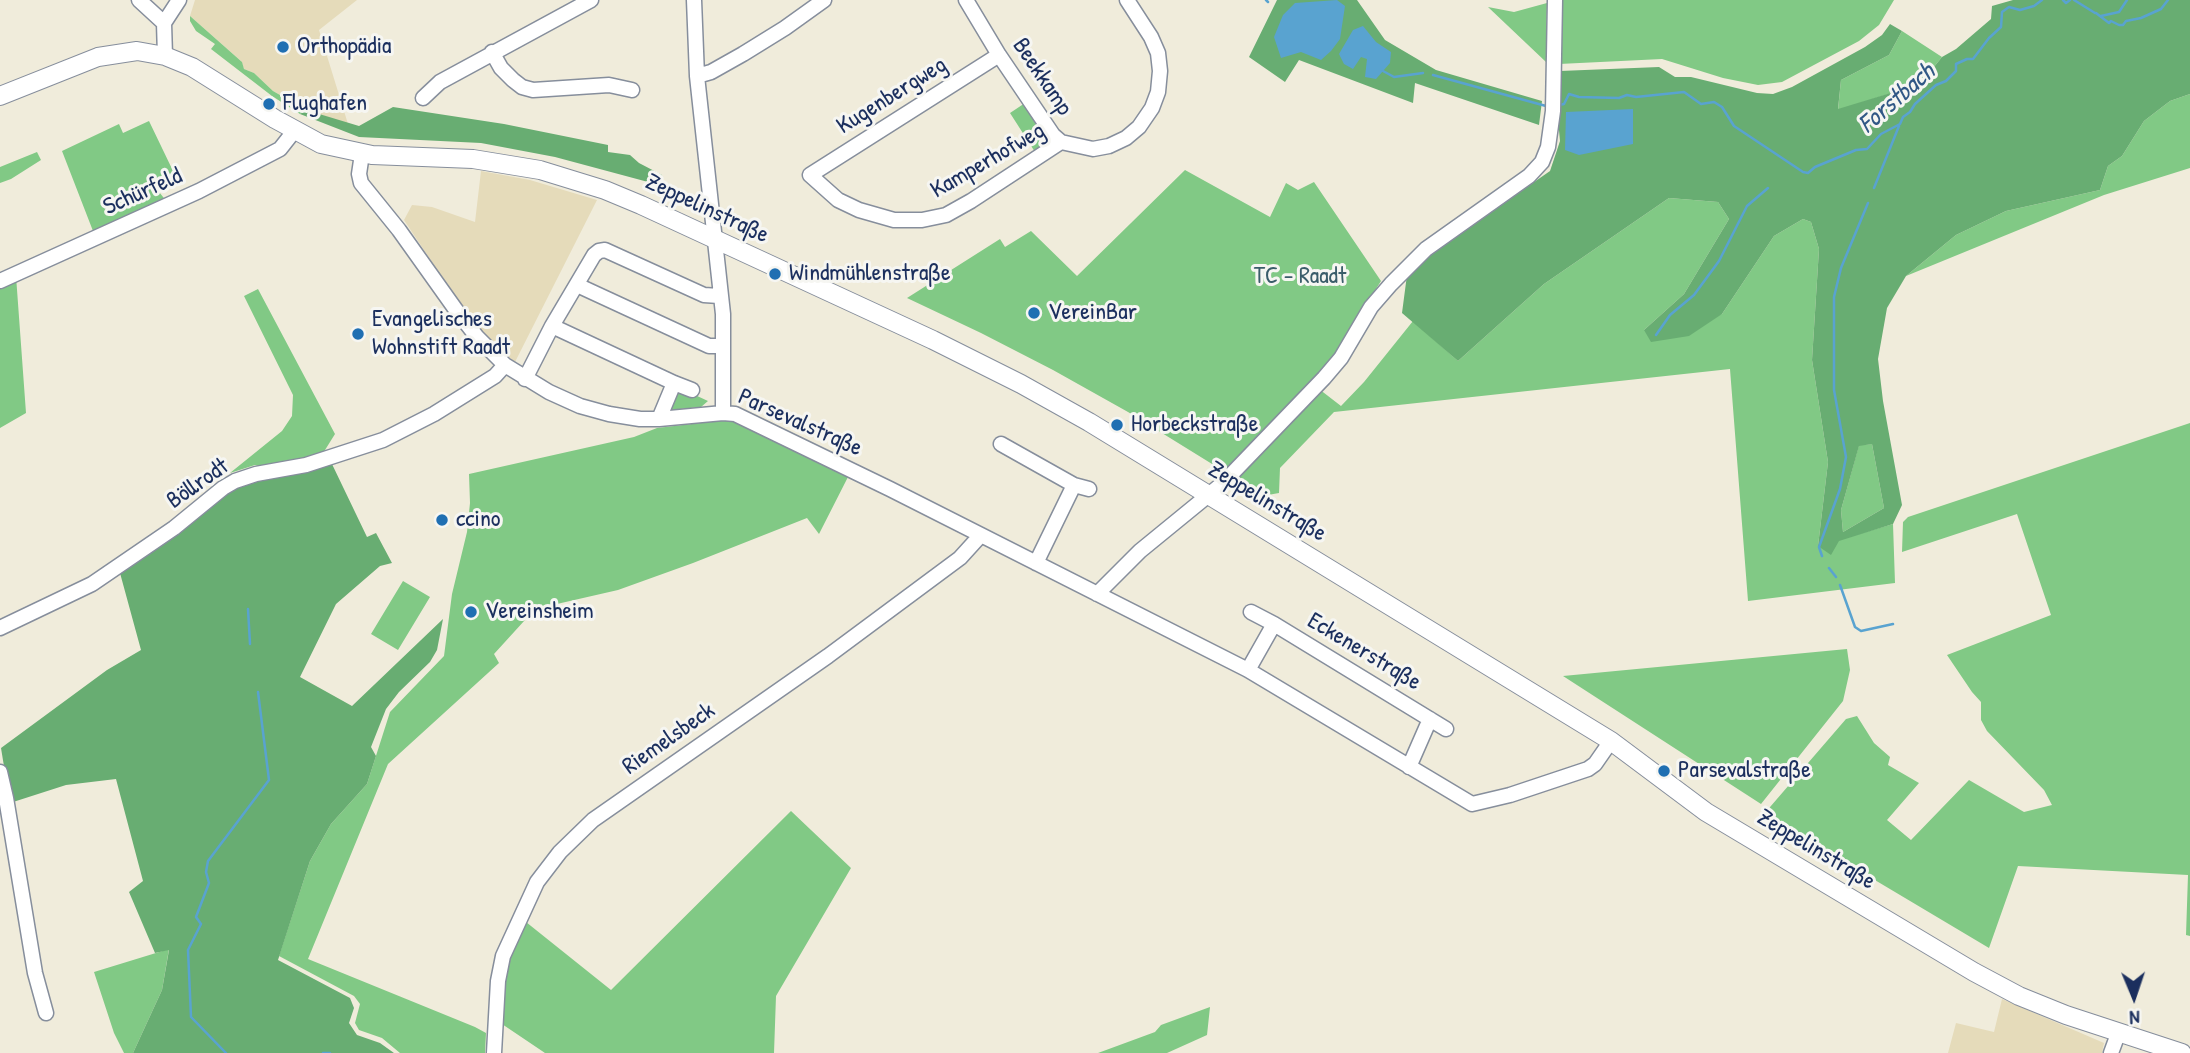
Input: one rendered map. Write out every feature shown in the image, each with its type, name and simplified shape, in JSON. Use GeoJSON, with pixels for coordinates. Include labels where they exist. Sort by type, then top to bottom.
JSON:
{"type":"FeatureCollection","features":[{"type":"Feature","properties":{"kind":"main road","name":"Zeppelinstraße"},"geometry":{"type":"LineString","coordinates":[[0,96],[98,57],[137,51],[165,56],[202,72],[321,144],[362,154],[472,159],[540,170],[605,190],[933,340],[1021,384],[1210,495],[1611,741],[1706,812],[1974,972],[2019,996],[2118,1034],[2182,1053]]}},
{"type":"Feature","properties":{"kind":"street"},"geometry":{"type":"LineString","coordinates":[[139,0],[164,23]]}},
{"type":"Feature","properties":{"kind":"street"},"geometry":{"type":"LineString","coordinates":[[165,56],[164,23],[179,0]]}},
{"type":"Feature","properties":{"kind":"street"},"geometry":{"type":"LineString","coordinates":[[423,98],[440,82],[591,0]]}},
{"type":"Feature","properties":{"kind":"street"},"geometry":{"type":"LineString","coordinates":[[694,0],[697,76],[723,314],[723,412]]}},
{"type":"Feature","properties":{"kind":"street"},"geometry":{"type":"LineString","coordinates":[[697,76],[711,72],[743,54],[824,0]]}},
{"type":"Feature","properties":{"kind":"street","name":"Beekkamp"},"geometry":{"type":"LineString","coordinates":[[966,0],[999,55],[1053,135],[1061,142]]}},
{"type":"Feature","properties":{"kind":"street","name":"Kamperhofweg"},"geometry":{"type":"LineString","coordinates":[[810,175],[838,200],[859,210],[894,220],[922,220],[946,215],[971,201],[1061,142],[1093,149],[1109,146],[1126,138],[1139,127],[1152,108],[1158,92],[1160,71],[1158,53],[1151,37],[1127,0]]}},
{"type":"Feature","properties":{"kind":"street"},"geometry":{"type":"LineString","coordinates":[[1097,594],[1140,551],[1210,495],[1324,377],[1341,358],[1370,307],[1426,249],[1529,176],[1542,162],[1548,147],[1553,111],[1555,0]]}},
{"type":"Feature","properties":{"kind":"street"},"geometry":{"type":"LineString","coordinates":[[492,52],[513,80],[522,87],[533,90],[609,85],[632,90]]}},
{"type":"Feature","properties":{"kind":"street","name":"Kugenbergweg"},"geometry":{"type":"LineString","coordinates":[[810,175],[999,55]]}},
{"type":"Feature","properties":{"kind":"street","name":"Schürfeld"},"geometry":{"type":"LineString","coordinates":[[0,281],[199,191],[280,149],[295,130]]}},
{"type":"Feature","properties":{"kind":"street","name":"Parsevalstraße"},"geometry":{"type":"LineString","coordinates":[[362,154],[359,174],[361,183],[477,337],[505,365],[525,379],[580,406],[609,414],[659,419],[723,412],[735,415],[890,489],[1248,670],[1472,804],[1510,795],[1588,769],[1595,764],[1611,741]]}},
{"type":"Feature","properties":{"kind":"street"},"geometry":{"type":"LineString","coordinates":[[525,379],[552,326],[598,251],[605,250],[704,295],[719,296]]}},
{"type":"Feature","properties":{"kind":"street"},"geometry":{"type":"LineString","coordinates":[[578,285],[709,346],[722,346]]}},
{"type":"Feature","properties":{"kind":"street"},"geometry":{"type":"LineString","coordinates":[[552,326],[692,390]]}},
{"type":"Feature","properties":{"kind":"street","name":"Böllrodt"},"geometry":{"type":"LineString","coordinates":[[0,628],[92,584],[174,528],[235,481],[256,474],[306,465],[383,440],[446,407],[495,376],[505,365]]}},
{"type":"Feature","properties":{"kind":"street"},"geometry":{"type":"LineString","coordinates":[[659,419],[674,383]]}},
{"type":"Feature","properties":{"kind":"street"},"geometry":{"type":"LineString","coordinates":[[1001,444],[1074,485],[1089,489]]}},
{"type":"Feature","properties":{"kind":"street"},"geometry":{"type":"LineString","coordinates":[[1036,563],[1074,485]]}},
{"type":"Feature","properties":{"kind":"street","name":"Riemelsbeck"},"geometry":{"type":"LineString","coordinates":[[494,1053],[498,981],[503,956],[537,882],[560,852],[593,820],[828,656],[960,558],[980,536]]}},
{"type":"Feature","properties":{"kind":"street","name":"Eckenerstraße"},"geometry":{"type":"LineString","coordinates":[[1251,612],[1446,729]]}},
{"type":"Feature","properties":{"kind":"street","name":"Eckenerstraße"},"geometry":{"type":"LineString","coordinates":[[1248,670],[1274,624]]}},
{"type":"Feature","properties":{"kind":"street","name":"Eckenerstraße"},"geometry":{"type":"LineString","coordinates":[[1409,767],[1430,719]]}},
{"type":"Feature","properties":{"kind":"street"},"geometry":{"type":"LineString","coordinates":[[0,772],[9,811],[34,973],[46,1013]]}},
{"type":"Feature","properties":{"kind":"street"},"geometry":{"type":"LineString","coordinates":[[2111,1053],[2118,1034]]}},
{"type":"Feature","properties":{"kind":"shaded area"},"geometry":{"type":"Polygon","coordinates":[[[195,0],[357,0],[319,30],[348,124],[306,110],[273,91],[254,73],[244,69],[241,61],[190,16],[195,0]]]}},
{"type":"Feature","properties":{"kind":"shaded area"},"geometry":{"type":"Polygon","coordinates":[[[481,171],[530,180],[597,200],[515,362],[487,338],[461,306],[404,220],[412,205],[432,207],[475,222],[481,171]]]}},
{"type":"Feature","properties":{"kind":"shaded area"},"geometry":{"type":"Polygon","coordinates":[[[2002,999],[2104,1043],[2102,1053],[1948,1053],[1956,1023],[1994,1032],[2002,999]]]}},
{"type":"Feature","properties":{"kind":"green space"},"geometry":{"type":"Polygon","coordinates":[[[1277,0],[1357,0],[1385,40],[1436,70],[1542,101],[1539,125],[1415,83],[1413,103],[1299,60],[1285,82],[1249,57],[1277,0]]]}},
{"type":"Feature","properties":{"kind":"green space"},"geometry":{"type":"Polygon","coordinates":[[[1560,0],[1894,0],[1879,25],[1859,41],[1782,82],[1758,85],[1723,78],[1662,59],[1559,64],[1560,0]]]}},
{"type":"Feature","properties":{"kind":"green space"},"geometry":{"type":"Polygon","coordinates":[[[2013,0],[2190,0],[2190,94],[2170,101],[2144,121],[2122,156],[2108,166],[2100,190],[2006,211],[1956,235],[1906,276],[1887,308],[1878,359],[1902,505],[1893,524],[1839,541],[1831,555],[1818,546],[1828,462],[1812,360],[1819,249],[1811,222],[1803,219],[1774,236],[1722,314],[1689,336],[1651,342],[1644,330],[1684,294],[1729,219],[1718,202],[1669,198],[1544,284],[1458,361],[1402,313],[1407,275],[1435,251],[1550,171],[1560,141],[1557,109],[1560,71],[1659,67],[1675,77],[1691,77],[1757,93],[1773,94],[1792,87],[1865,47],[1882,35],[1890,24],[1902,31],[1889,55],[1841,80],[1838,109],[1920,84],[1942,57],[1956,49],[1991,19],[1992,6],[2013,0]],[[1872,444],[1859,446],[1841,510],[1843,532],[1884,508],[1872,444]]]}},
{"type":"Feature","properties":{"kind":"green space"},"geometry":{"type":"Polygon","coordinates":[[[1547,3],[1546,62],[1488,7],[1514,12],[1547,3]]]}},
{"type":"Feature","properties":{"kind":"green space"},"geometry":{"type":"Polygon","coordinates":[[[190,16],[242,62],[244,69],[254,73],[273,91],[306,110],[300,114],[211,49],[215,44],[196,31],[190,16]]]}},
{"type":"Feature","properties":{"kind":"green space"},"geometry":{"type":"Polygon","coordinates":[[[1902,31],[1942,57],[1920,84],[1838,110],[1841,80],[1889,55],[1902,31]]]}},
{"type":"Feature","properties":{"kind":"green space"},"geometry":{"type":"Polygon","coordinates":[[[2190,94],[2190,168],[2104,195],[1906,276],[1956,235],[2006,211],[2100,190],[2108,166],[2122,156],[2144,121],[2170,101],[2190,94]]]}},
{"type":"Feature","properties":{"kind":"green space"},"geometry":{"type":"Polygon","coordinates":[[[1025,103],[1050,142],[1035,152],[1010,113],[1025,103]]]}},
{"type":"Feature","properties":{"kind":"green space"},"geometry":{"type":"Polygon","coordinates":[[[393,107],[504,124],[608,145],[608,152],[630,155],[662,175],[663,186],[555,157],[481,143],[359,137],[300,114],[306,110],[359,126],[393,107]]]}},
{"type":"Feature","properties":{"kind":"green space"},"geometry":{"type":"Polygon","coordinates":[[[149,121],[174,173],[152,183],[167,202],[93,231],[62,151],[119,124],[123,133],[149,121]]]}},
{"type":"Feature","properties":{"kind":"green space"},"geometry":{"type":"Polygon","coordinates":[[[37,152],[41,160],[0,183],[0,167],[37,152]]]}},
{"type":"Feature","properties":{"kind":"green space","name":"TC - Raadt"},"geometry":{"type":"Polygon","coordinates":[[[1185,170],[1270,217],[1286,183],[1298,190],[1314,182],[1381,281],[1325,369],[1225,472],[1128,412],[1053,370],[907,298],[1000,239],[1005,247],[1031,231],[1077,276],[1185,170]]]}},
{"type":"Feature","properties":{"kind":"green space"},"geometry":{"type":"Polygon","coordinates":[[[1669,198],[1718,202],[1729,219],[1684,294],[1644,330],[1722,314],[1774,236],[1803,219],[1811,222],[1819,249],[1812,360],[1828,462],[1818,546],[1893,524],[1895,583],[1748,601],[1730,369],[1334,412],[1280,468],[1279,493],[1251,498],[1234,481],[1319,389],[1341,406],[1413,321],[1458,361],[1544,284],[1669,198]]]}},
{"type":"Feature","properties":{"kind":"green space"},"geometry":{"type":"Polygon","coordinates":[[[16,276],[26,413],[0,428],[0,283],[16,276]]]}},
{"type":"Feature","properties":{"kind":"green space"},"geometry":{"type":"Polygon","coordinates":[[[258,289],[335,434],[320,458],[264,468],[255,465],[230,473],[282,431],[292,416],[293,395],[244,296],[258,289]]]}},
{"type":"Feature","properties":{"kind":"green space"},"geometry":{"type":"Polygon","coordinates":[[[682,389],[708,401],[701,407],[669,410],[675,392],[682,389]]]}},
{"type":"Feature","properties":{"kind":"green space"},"geometry":{"type":"Polygon","coordinates":[[[733,420],[849,475],[819,534],[807,518],[618,590],[535,609],[494,654],[499,663],[388,764],[308,959],[486,1033],[485,1053],[400,1053],[382,1038],[359,1030],[355,1023],[360,1004],[354,996],[279,956],[310,861],[331,824],[367,784],[390,712],[444,656],[452,594],[467,532],[469,474],[634,437],[657,428],[733,420]]]}},
{"type":"Feature","properties":{"kind":"green space"},"geometry":{"type":"Polygon","coordinates":[[[2190,423],[2190,936],[2186,935],[2188,875],[2018,866],[1989,948],[1764,814],[1846,719],[1857,716],[1874,743],[1890,757],[1888,765],[1919,783],[1887,820],[1911,840],[1969,780],[2024,812],[2052,805],[2044,790],[1987,731],[1981,720],[1981,702],[1947,655],[2051,615],[2017,514],[1902,552],[1903,522],[1908,517],[2190,423]]]}},
{"type":"Feature","properties":{"kind":"green space"},"geometry":{"type":"Polygon","coordinates":[[[1872,444],[1884,508],[1843,532],[1841,510],[1859,445],[1872,444]]]}},
{"type":"Feature","properties":{"kind":"green space"},"geometry":{"type":"Polygon","coordinates":[[[331,462],[367,537],[376,533],[392,563],[380,566],[336,604],[300,677],[352,706],[443,619],[437,650],[430,662],[399,692],[386,709],[371,747],[376,756],[367,784],[331,824],[310,861],[278,960],[350,998],[354,1008],[349,1023],[357,1035],[380,1043],[394,1053],[133,1053],[162,990],[169,950],[155,953],[129,892],[143,881],[116,779],[66,785],[10,803],[1,748],[107,670],[141,650],[120,573],[241,482],[331,462]]]}},
{"type":"Feature","properties":{"kind":"green space"},"geometry":{"type":"Polygon","coordinates":[[[403,581],[430,597],[398,650],[371,634],[403,581]]]}},
{"type":"Feature","properties":{"kind":"green space"},"geometry":{"type":"Polygon","coordinates":[[[1847,649],[1850,670],[1843,701],[1761,804],[1563,676],[1847,649]]]}},
{"type":"Feature","properties":{"kind":"green space"},"geometry":{"type":"Polygon","coordinates":[[[791,811],[851,868],[776,996],[774,1053],[545,1053],[499,1022],[500,983],[521,918],[611,990],[791,811]]]}},
{"type":"Feature","properties":{"kind":"green space"},"geometry":{"type":"Polygon","coordinates":[[[169,949],[162,990],[133,1053],[124,1053],[114,1033],[94,972],[169,949]]]}},
{"type":"Feature","properties":{"kind":"green space"},"geometry":{"type":"Polygon","coordinates":[[[1210,1007],[1207,1035],[1167,1053],[1098,1053],[1155,1032],[1161,1025],[1210,1007]]]}},
{"type":"Feature","properties":{"kind":"water"},"geometry":{"type":"Polygon","coordinates":[[[1337,0],[1345,6],[1340,39],[1331,51],[1321,60],[1301,52],[1281,58],[1274,37],[1283,15],[1295,3],[1337,0]]]}},
{"type":"Feature","properties":{"kind":"water"},"geometry":{"type":"Polygon","coordinates":[[[1363,26],[1376,42],[1391,52],[1390,63],[1376,79],[1365,77],[1367,59],[1361,57],[1353,69],[1344,64],[1339,54],[1353,30],[1363,26]]]}},
{"type":"Feature","properties":{"kind":"water"},"geometry":{"type":"Polygon","coordinates":[[[1633,109],[1633,144],[1579,155],[1565,150],[1566,112],[1633,109]]]}},
{"type":"Feature","properties":{"kind":"waterway","name":"Forstbach"},"geometry":{"type":"LineString","coordinates":[[1559,105],[1564,104],[1569,94],[1579,97],[1619,98],[1627,95],[1636,97],[1684,92],[1701,104],[1714,102],[1722,107],[1734,126],[1808,173],[1815,167],[1856,150],[1867,149],[1881,134],[1900,124],[1903,117],[1936,85],[1946,81],[1956,71],[1956,64],[1973,59],[2001,27],[2002,12],[2009,7],[2020,10],[2034,6],[2042,0]]}},
{"type":"Feature","properties":{"kind":"waterway","name":"Forstbach"},"geometry":{"type":"LineString","coordinates":[[2063,0],[2066,3],[2070,0]]}},
{"type":"Feature","properties":{"kind":"waterway","name":"Forstbach"},"geometry":{"type":"LineString","coordinates":[[2074,0],[2095,13]]}},
{"type":"Feature","properties":{"kind":"waterway","name":"Forstbach"},"geometry":{"type":"LineString","coordinates":[[2101,16],[2119,12],[2127,0]]}},
{"type":"Feature","properties":{"kind":"waterway","name":"Forstbach"},"geometry":{"type":"LineString","coordinates":[[2096,13],[2109,23],[2111,21],[2123,25],[2126,21],[2161,9],[2168,0]]}},
{"type":"Feature","properties":{"kind":"waterway","name":"Forstbach"},"geometry":{"type":"LineString","coordinates":[[1383,71],[1394,77],[1423,73]]}},
{"type":"Feature","properties":{"kind":"waterway","name":"Forstbach"},"geometry":{"type":"LineString","coordinates":[[1433,75],[1546,106]]}},
{"type":"Feature","properties":{"kind":"waterway"},"geometry":{"type":"LineString","coordinates":[[1874,188],[1899,126]]}},
{"type":"Feature","properties":{"kind":"waterway"},"geometry":{"type":"LineString","coordinates":[[1656,335],[1670,315],[1694,295],[1719,261],[1747,206],[1768,188]]}},
{"type":"Feature","properties":{"kind":"waterway"},"geometry":{"type":"LineString","coordinates":[[1822,556],[1819,547],[1840,489],[1846,457],[1834,390],[1834,297],[1841,268],[1868,203]]}},
{"type":"Feature","properties":{"kind":"waterway"},"geometry":{"type":"LineString","coordinates":[[1829,568],[1836,577]]}},
{"type":"Feature","properties":{"kind":"waterway"},"geometry":{"type":"LineString","coordinates":[[1840,585],[1855,627],[1861,631],[1893,624]]}},
{"type":"Feature","properties":{"kind":"waterway"},"geometry":{"type":"LineString","coordinates":[[248,609],[250,644]]}},
{"type":"Feature","properties":{"kind":"waterway"},"geometry":{"type":"LineString","coordinates":[[226,1053],[191,1017],[188,950],[201,924],[196,917],[209,883],[206,872],[208,861],[269,780],[258,692]]}},
{"type":"Feature","properties":{"kind":"waterway"},"geometry":{"type":"LineString","coordinates":[[323,1053],[330,1053]]}},
{"type":"Feature","properties":{"kind":"place","name":"Orthopädia"},"geometry":{"type":"Point","coordinates":[283,47]}},
{"type":"Feature","properties":{"kind":"place","name":"Flughafen"},"geometry":{"type":"Point","coordinates":[269,104]}},
{"type":"Feature","properties":{"kind":"place","name":"Windmühlenstraße"},"geometry":{"type":"Point","coordinates":[775,274]}},
{"type":"Feature","properties":{"kind":"place","name":"VereinBar"},"geometry":{"type":"Point","coordinates":[1034,313]}},
{"type":"Feature","properties":{"kind":"place","name":"Evangelisches Wohnstift Raadt"},"geometry":{"type":"Point","coordinates":[358,334]}},
{"type":"Feature","properties":{"kind":"place","name":"Horbeckstraße"},"geometry":{"type":"Point","coordinates":[1117,425]}},
{"type":"Feature","properties":{"kind":"place","name":"ccino"},"geometry":{"type":"Point","coordinates":[442,520]}},
{"type":"Feature","properties":{"kind":"place","name":"Vereinsheim"},"geometry":{"type":"Point","coordinates":[471,612]}},
{"type":"Feature","properties":{"kind":"place","name":"Parsevalstraße"},"geometry":{"type":"Point","coordinates":[1664,771]}}]}
